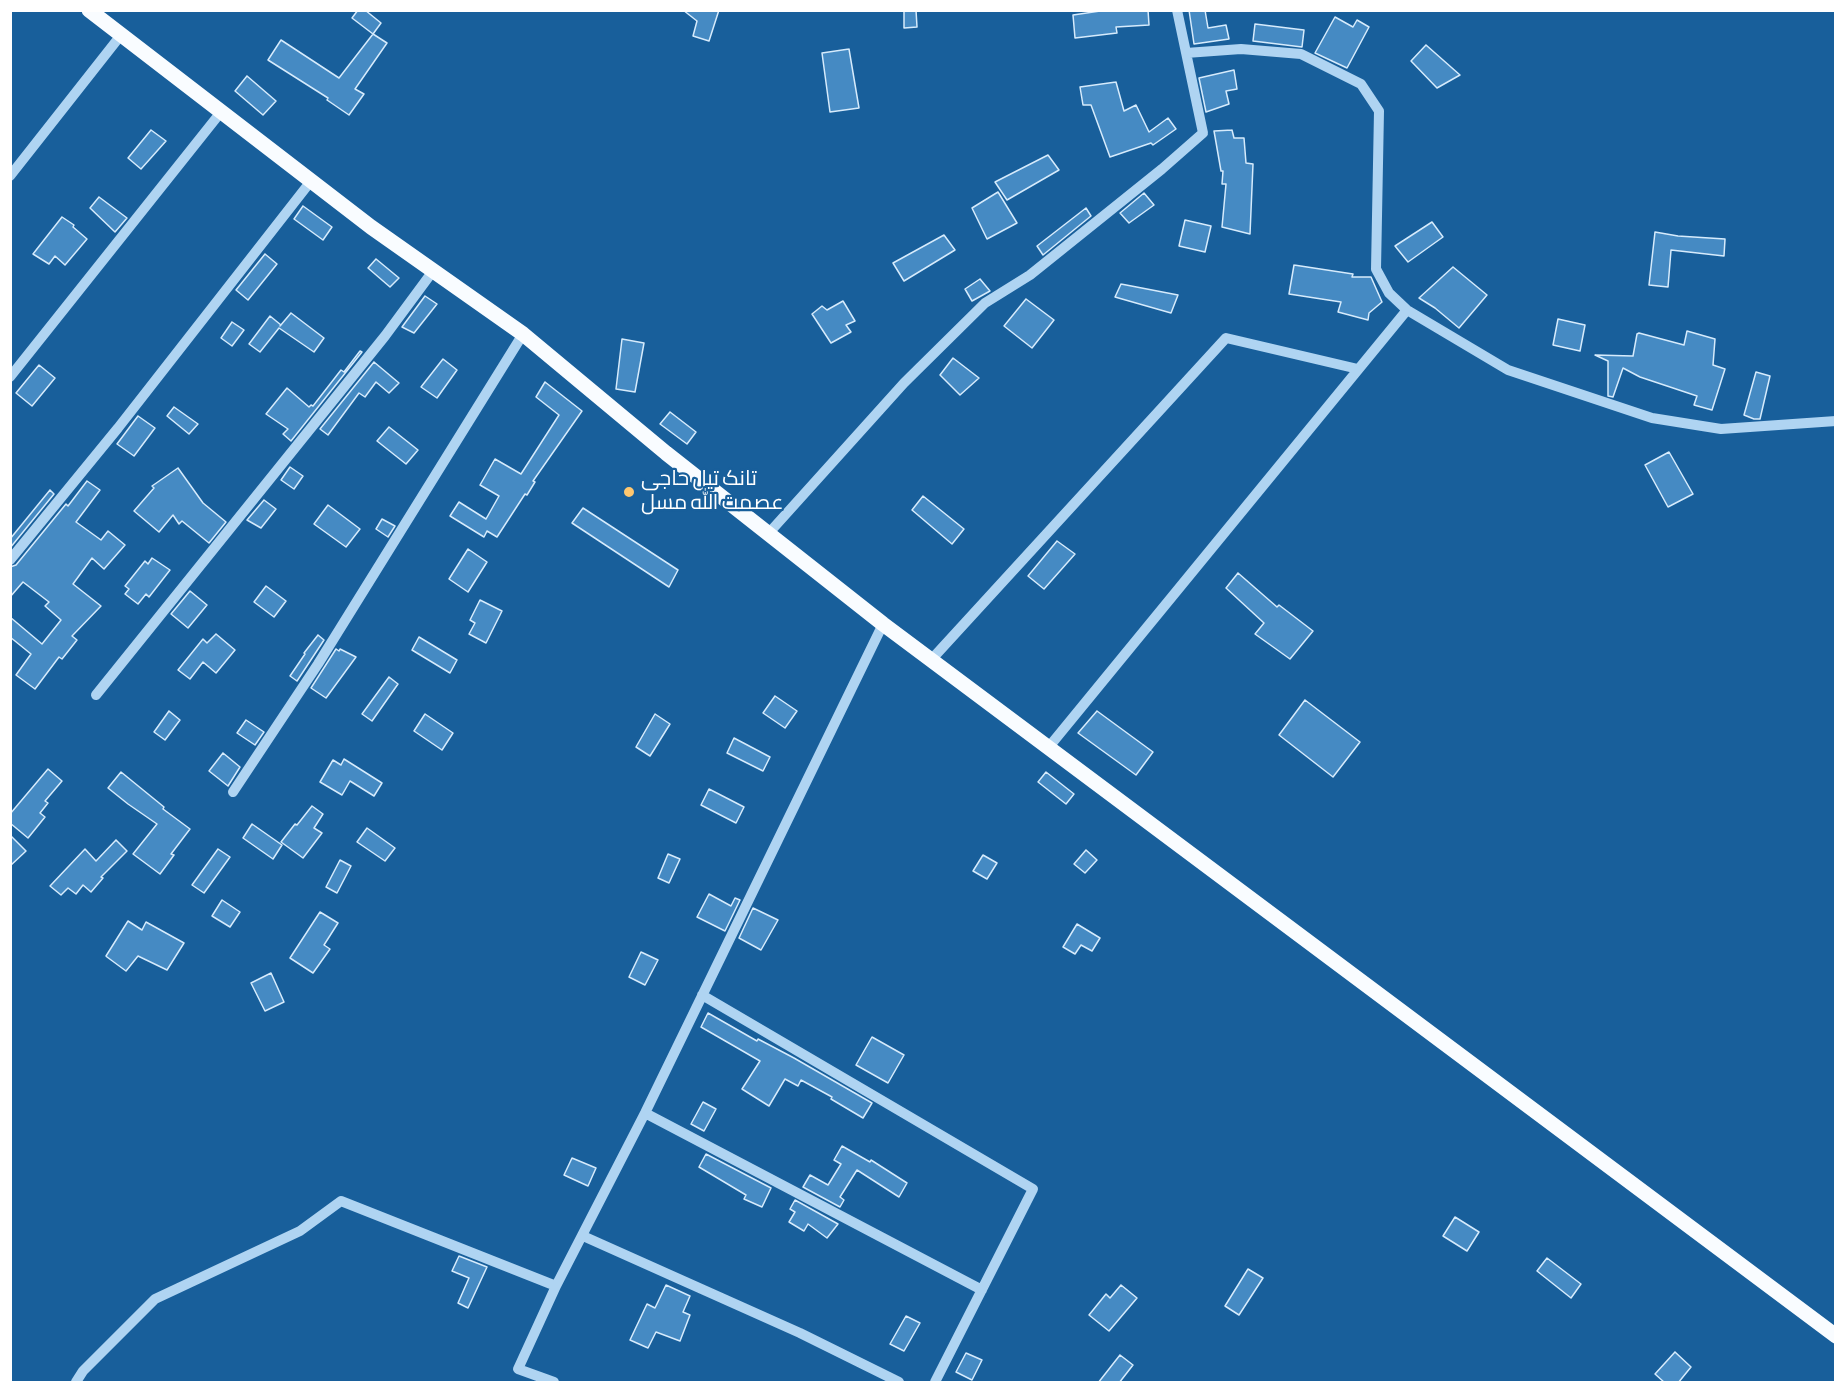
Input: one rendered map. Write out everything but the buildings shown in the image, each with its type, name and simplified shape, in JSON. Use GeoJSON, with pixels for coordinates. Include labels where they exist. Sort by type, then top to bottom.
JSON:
{"type":"FeatureCollection","features":[{"type":"Feature","properties":{"kind":"main road"},"geometry":{"type":"LineString","coordinates":[[88,10],[371,227],[524,334],[666,453],[883,624],[1836,1336]]}},
{"type":"Feature","properties":{"kind":"street"},"geometry":{"type":"LineString","coordinates":[[768,534],[904,383],[985,303],[1030,275],[1162,169],[1203,133],[1177,10]]}},
{"type":"Feature","properties":{"kind":"street"},"geometry":{"type":"LineString","coordinates":[[10,176],[121,35]]}},
{"type":"Feature","properties":{"kind":"street"},"geometry":{"type":"LineString","coordinates":[[1186,53],[1241,49],[1301,54],[1361,84],[1378,111],[1376,269],[1389,293],[1407,310],[1509,370],[1652,418],[1721,429],[1836,421]]}},
{"type":"Feature","properties":{"kind":"street"},"geometry":{"type":"LineString","coordinates":[[10,377],[221,112]]}},
{"type":"Feature","properties":{"kind":"street"},"geometry":{"type":"LineString","coordinates":[[10,560],[118,428],[311,181]]}},
{"type":"Feature","properties":{"kind":"street"},"geometry":{"type":"LineString","coordinates":[[96,695],[385,336],[433,270]]}},
{"type":"Feature","properties":{"kind":"street"},"geometry":{"type":"LineString","coordinates":[[1048,748],[1407,310]]}},
{"type":"Feature","properties":{"kind":"street"},"geometry":{"type":"LineString","coordinates":[[233,792],[318,664],[524,334]]}},
{"type":"Feature","properties":{"kind":"street"},"geometry":{"type":"LineString","coordinates":[[931,660],[1226,339],[1358,369]]}},
{"type":"Feature","properties":{"kind":"street"},"geometry":{"type":"LineString","coordinates":[[554,1383],[518,1369],[556,1286],[645,1113],[883,624]]}},
{"type":"Feature","properties":{"kind":"street"},"geometry":{"type":"LineString","coordinates":[[702,995],[1033,1189],[935,1383]]}},
{"type":"Feature","properties":{"kind":"street"},"geometry":{"type":"LineString","coordinates":[[645,1113],[982,1290]]}},
{"type":"Feature","properties":{"kind":"street"},"geometry":{"type":"LineString","coordinates":[[76,1383],[83,1371],[156,1299],[300,1232],[341,1201],[556,1286]]}},
{"type":"Feature","properties":{"kind":"street"},"geometry":{"type":"LineString","coordinates":[[583,1236],[800,1333],[899,1383]]}},
{"type":"Feature","properties":{"kind":"place","name":"تانک تیل حاجی عصمت الله مسل"},"geometry":{"type":"Point","coordinates":[629,492]}}]}
